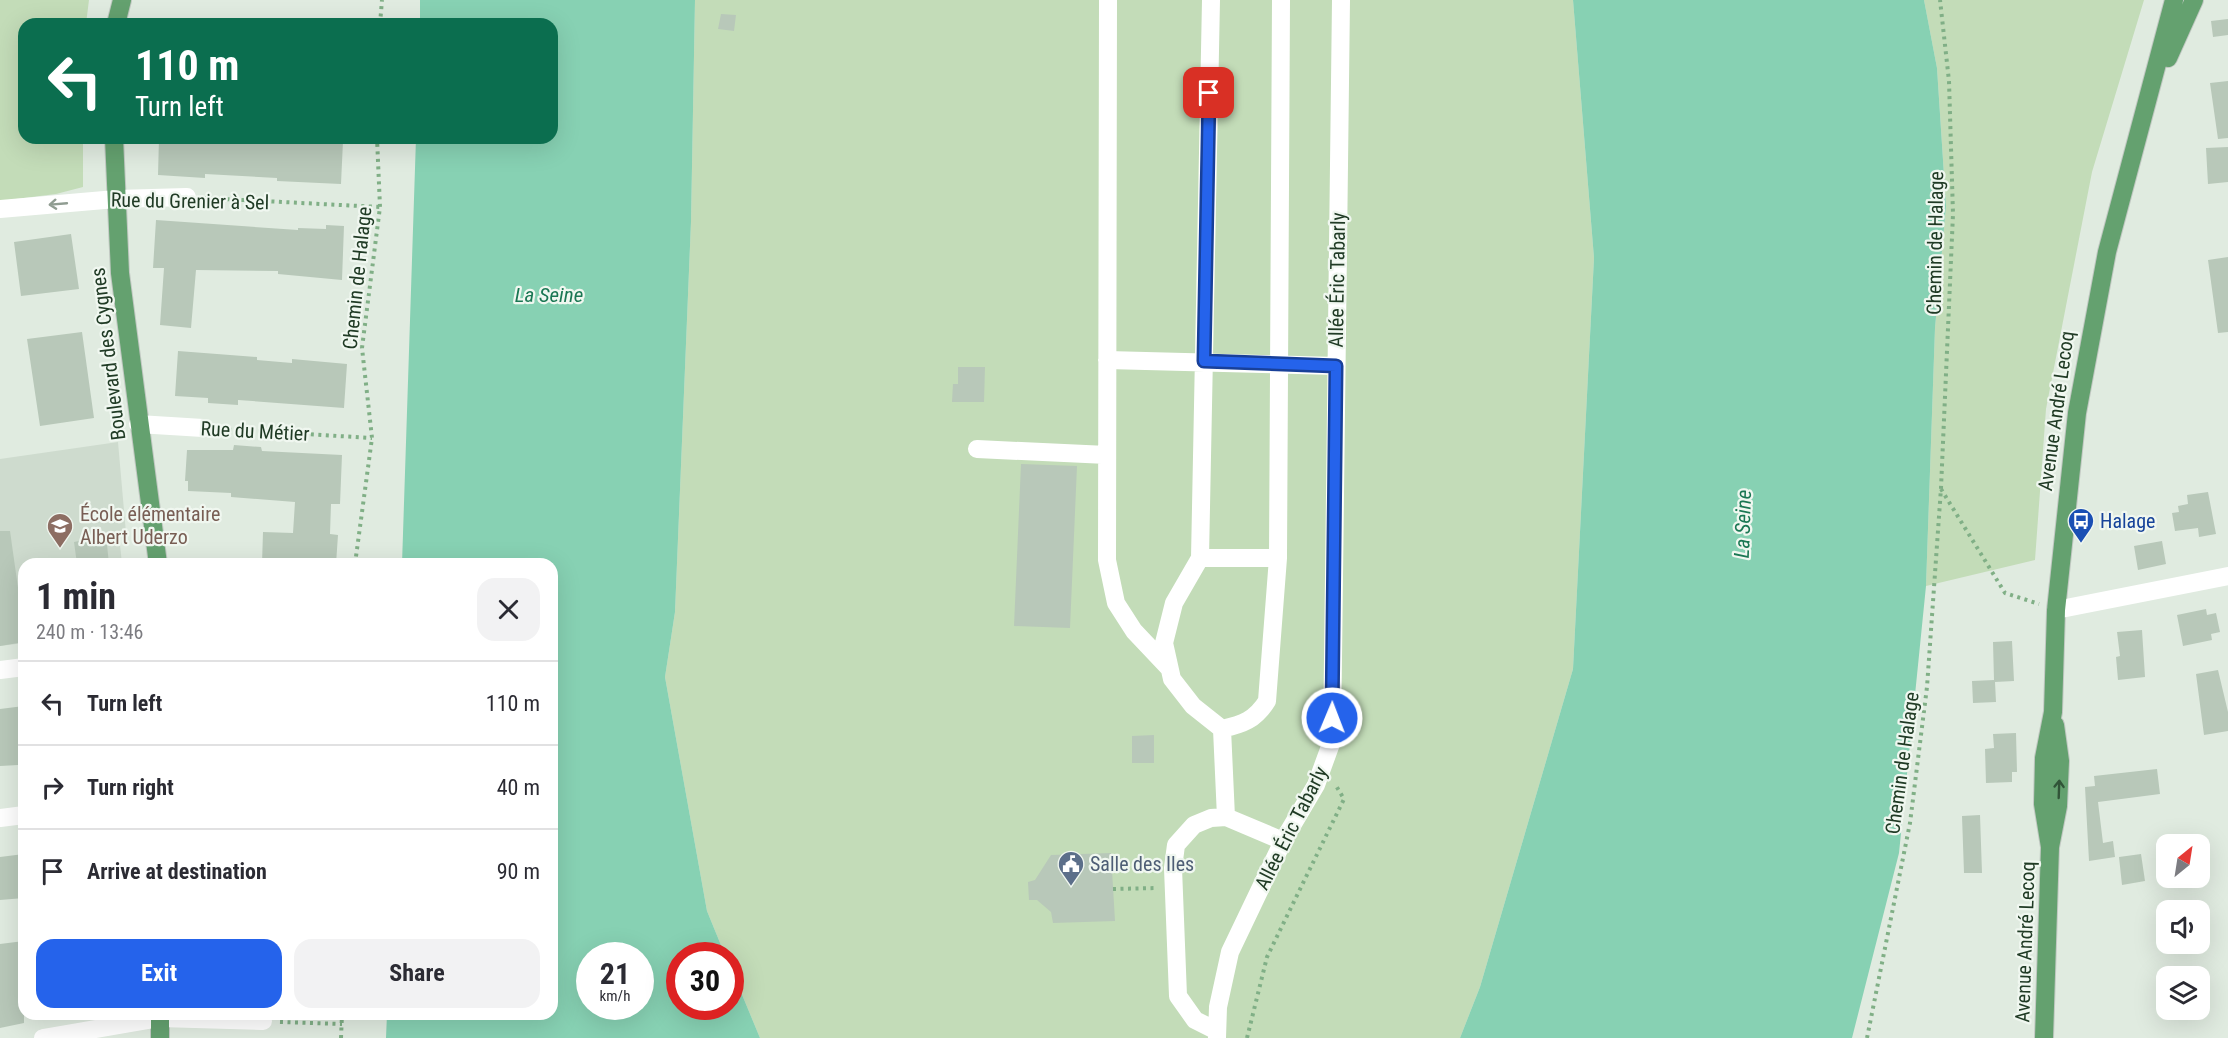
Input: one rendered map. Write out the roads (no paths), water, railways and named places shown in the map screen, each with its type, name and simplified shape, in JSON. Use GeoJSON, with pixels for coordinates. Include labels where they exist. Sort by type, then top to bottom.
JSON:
{"type":"FeatureCollection","features":[{"type":"Feature","properties":{"kind":"main road"},"geometry":{"type":"LineString","coordinates":[[118,18],[122,0]]}},
{"type":"Feature","properties":{"kind":"main road"},"geometry":{"type":"LineString","coordinates":[[2140,123],[2174,0]]}},
{"type":"Feature","properties":{"kind":"main road"},"geometry":{"type":"LineString","coordinates":[[2140,123],[2194,0]]}},
{"type":"Feature","properties":{"kind":"main road","name":"Avenue André Lecoq"},"geometry":{"type":"LineString","coordinates":[[2044,1038],[2050,847],[2058,806],[2060,761],[2053,712],[2056,610],[2070,456],[2086,354],[2107,252],[2140,123]]}},
{"type":"Feature","properties":{"kind":"main road","name":"Boulevard des Cygnes"},"geometry":{"type":"LineString","coordinates":[[114,144],[120,273],[157,558]]}},
{"type":"Feature","properties":{"kind":"main road"},"geometry":{"type":"LineString","coordinates":[[160,1020],[160,1038]]}},
{"type":"Feature","properties":{"kind":"street"},"geometry":{"type":"LineString","coordinates":[[1108,0],[1107,560],[1116,603],[1134,631],[1169,668]]}},
{"type":"Feature","properties":{"kind":"street"},"geometry":{"type":"LineString","coordinates":[[1211,0],[1200,558],[1174,603],[1164,643],[1172,679],[1193,706],[1222,729],[1226,817]]}},
{"type":"Feature","properties":{"kind":"street"},"geometry":{"type":"LineString","coordinates":[[1222,729],[1247,723],[1258,715],[1267,701],[1278,558],[1281,0]]}},
{"type":"Feature","properties":{"kind":"street","name":"Allée Éric Tabarly"},"geometry":{"type":"LineString","coordinates":[[1217,1035],[1218,1007],[1230,952],[1283,841],[1324,765],[1332,741],[1341,0]]}},
{"type":"Feature","properties":{"kind":"street","name":"Rue du Grenier à Sel"},"geometry":{"type":"LineString","coordinates":[[0,209],[116,199],[187,197]]}},
{"type":"Feature","properties":{"kind":"street"},"geometry":{"type":"LineString","coordinates":[[1107,360],[1336,366]]}},
{"type":"Feature","properties":{"kind":"street","name":"Rue du Métier"},"geometry":{"type":"LineString","coordinates":[[138,424],[203,428]]}},
{"type":"Feature","properties":{"kind":"street"},"geometry":{"type":"LineString","coordinates":[[977,449],[1107,455]]}},
{"type":"Feature","properties":{"kind":"street"},"geometry":{"type":"LineString","coordinates":[[1200,558],[1278,558]]}},
{"type":"Feature","properties":{"kind":"street"},"geometry":{"type":"LineString","coordinates":[[2056,610],[2228,576]]}},
{"type":"Feature","properties":{"kind":"street"},"geometry":{"type":"LineString","coordinates":[[0,670],[18,668]]}},
{"type":"Feature","properties":{"kind":"street"},"geometry":{"type":"LineString","coordinates":[[0,818],[18,816]]}},
{"type":"Feature","properties":{"kind":"street"},"geometry":{"type":"LineString","coordinates":[[1217,1035],[1195,1020],[1178,996],[1173,887],[1176,845],[1194,825],[1211,818],[1226,817],[1283,841]]}},
{"type":"Feature","properties":{"kind":"street"},"geometry":{"type":"LineString","coordinates":[[43,1038],[139,1020]]}},
{"type":"Feature","properties":{"kind":"street"},"geometry":{"type":"LineString","coordinates":[[242,1020],[263,1021]]}},
{"type":"Feature","properties":{"kind":"water","name":"La Seine"},"geometry":{"type":"Polygon","coordinates":[[[420,0],[695,0],[691,222],[675,612],[665,677],[707,911],[720,942],[666,942],[666,1020],[744,1020],[744,999],[760,1038],[386,1038],[387,1020],[558,1020],[558,558],[402,558],[416,144],[558,144],[558,18],[420,18],[420,0]]]}},
{"type":"Feature","properties":{"kind":"water"},"geometry":{"type":"Polygon","coordinates":[[[1573,0],[1924,0],[1937,68],[1946,206],[1935,328],[1926,586],[1899,853],[1852,1038],[1460,1038],[1480,987],[1573,669],[1594,258],[1573,0]]]}},
{"type":"Feature","properties":{"kind":"place","name":"Halage"},"geometry":{"type":"Point","coordinates":[2081,544]}},
{"type":"Feature","properties":{"kind":"place","name":"École élémentaire Albert Uderzo"},"geometry":{"type":"Point","coordinates":[60,549]}},
{"type":"Feature","properties":{"kind":"place","name":"Salle des Iles"},"geometry":{"type":"Point","coordinates":[1071,887]}}]}
